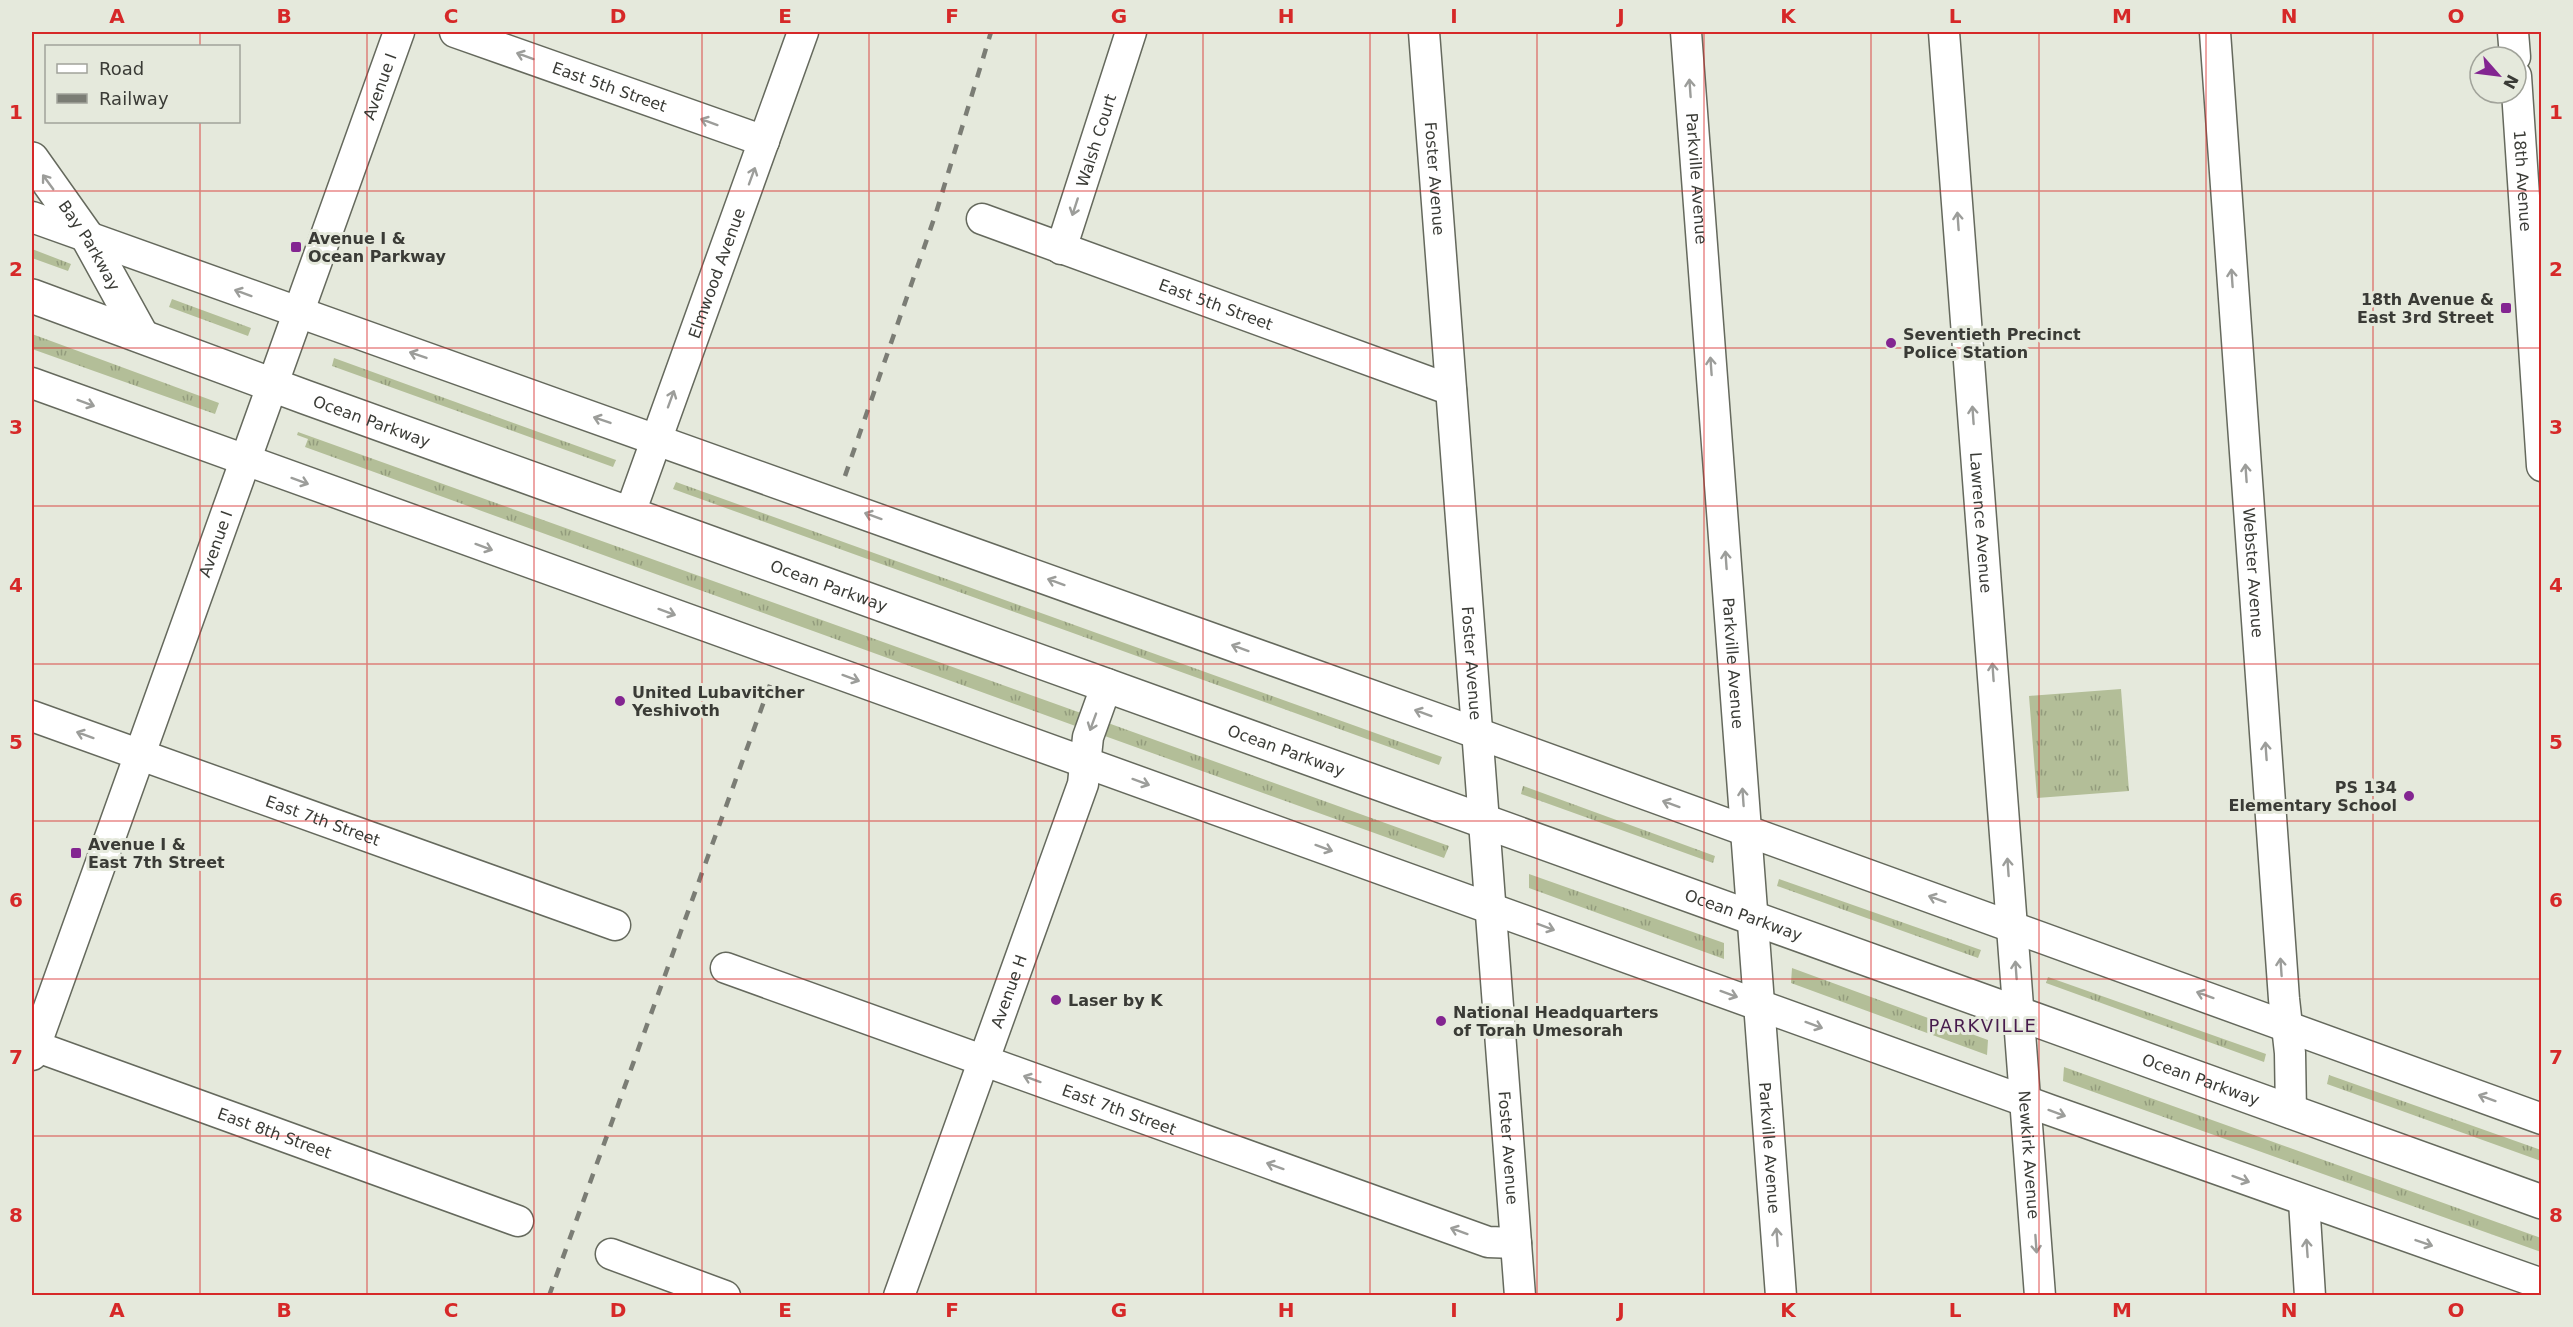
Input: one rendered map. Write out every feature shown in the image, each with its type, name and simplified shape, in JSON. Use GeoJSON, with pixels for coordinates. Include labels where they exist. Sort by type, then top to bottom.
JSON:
{"type":"FeatureCollection","features":[{"type":"Feature","properties":{"kind":"main road","name":"Bay Parkway"},"geometry":{"type":"LineString","coordinates":[[32,159],[88,238],[142,336]]}},
{"type":"Feature","properties":{"kind":"main road","name":"Ocean Parkway"},"geometry":{"type":"LineString","coordinates":[[32,296],[2541,1202]]}},
{"type":"Feature","properties":{"kind":"street","name":"Avenue I"},"geometry":{"type":"LineString","coordinates":[[33,1049],[399,32]]}},
{"type":"Feature","properties":{"kind":"street","name":"East 5th Street"},"geometry":{"type":"LineString","coordinates":[[455,32],[764,141]]}},
{"type":"Feature","properties":{"kind":"street","name":"Elmwood Avenue"},"geometry":{"type":"LineString","coordinates":[[630,513],[803,32]]}},
{"type":"Feature","properties":{"kind":"street","name":"Walsh Court"},"geometry":{"type":"LineString","coordinates":[[1061,249],[1131,32]]}},
{"type":"Feature","properties":{"kind":"street","name":"Foster Avenue"},"geometry":{"type":"LineString","coordinates":[[1424,32],[1520,1296]]}},
{"type":"Feature","properties":{"kind":"street","name":"Parkville Avenue"},"geometry":{"type":"LineString","coordinates":[[1686,32],[1781,1296]]}},
{"type":"Feature","properties":{"kind":"street","name":"Lawrence Avenue"},"geometry":{"type":"LineString","coordinates":[[1944,32],[2019,1014]]}},
{"type":"Feature","properties":{"kind":"street","name":"Webster Avenue"},"geometry":{"type":"LineString","coordinates":[[2215,32],[2290,1053],[2291,1113]]}},
{"type":"Feature","properties":{"kind":"street","name":"18th Avenue"},"geometry":{"type":"LineString","coordinates":[[2520,105],[2533,216],[2541,466]]}},
{"type":"Feature","properties":{"kind":"street"},"geometry":{"type":"LineString","coordinates":[[32,217],[2012,925],[2541,1119]]}},
{"type":"Feature","properties":{"kind":"street","name":"East 5th Street"},"geometry":{"type":"LineString","coordinates":[[982,219],[1451,390]]}},
{"type":"Feature","properties":{"kind":"street"},"geometry":{"type":"LineString","coordinates":[[32,383],[2304,1201],[2541,1284]]}},
{"type":"Feature","properties":{"kind":"street","name":"Avenue H"},"geometry":{"type":"LineString","coordinates":[[899,1296],[1083,784],[1088,737],[1107,684]]}},
{"type":"Feature","properties":{"kind":"street","name":"East 7th Street"},"geometry":{"type":"LineString","coordinates":[[32,716],[615,925]]}},
{"type":"Feature","properties":{"kind":"street","name":"East 7th Street"},"geometry":{"type":"LineString","coordinates":[[726,968],[1488,1242],[1516,1243]]}},
{"type":"Feature","properties":{"kind":"street","name":"Newkirk Avenue"},"geometry":{"type":"LineString","coordinates":[[2019,1014],[2040,1296]]}},
{"type":"Feature","properties":{"kind":"street","name":"East 8th Street"},"geometry":{"type":"LineString","coordinates":[[33,1049],[518,1221]]}},
{"type":"Feature","properties":{"kind":"street"},"geometry":{"type":"LineString","coordinates":[[2304,1201],[2310,1296]]}},
{"type":"Feature","properties":{"kind":"street"},"geometry":{"type":"LineString","coordinates":[[611,1254],[725,1296]]}},
{"type":"Feature","properties":{"kind":"green space"},"geometry":{"type":"Polygon","coordinates":[[[32,249],[71,264],[68,271],[32,258],[32,249]]]}},
{"type":"Feature","properties":{"kind":"green space"},"geometry":{"type":"Polygon","coordinates":[[[172,299],[251,328],[248,336],[169,307],[172,299]]]}},
{"type":"Feature","properties":{"kind":"green space"},"geometry":{"type":"Polygon","coordinates":[[[32,334],[219,403],[215,414],[32,349],[32,334]]]}},
{"type":"Feature","properties":{"kind":"green space"},"geometry":{"type":"Polygon","coordinates":[[[334,358],[616,460],[613,467],[332,366],[334,358]]]}},
{"type":"Feature","properties":{"kind":"green space"},"geometry":{"type":"Polygon","coordinates":[[[298,432],[1081,713],[1083,715],[1081,728],[305,447],[308,439],[297,435],[298,432]]]}},
{"type":"Feature","properties":{"kind":"green space"},"geometry":{"type":"Polygon","coordinates":[[[676,482],[1442,757],[1439,765],[673,489],[676,482]]]}},
{"type":"Feature","properties":{"kind":"green space"},"geometry":{"type":"Polygon","coordinates":[[[2121,689],[2129,791],[2037,798],[2029,696],[2121,689]]]}},
{"type":"Feature","properties":{"kind":"green space"},"geometry":{"type":"Polygon","coordinates":[[[1108,723],[1449,846],[1444,858],[1102,735],[1108,723]]]}},
{"type":"Feature","properties":{"kind":"green space"},"geometry":{"type":"Polygon","coordinates":[[[1523,786],[1715,856],[1713,863],[1521,794],[1523,786]]]}},
{"type":"Feature","properties":{"kind":"green space"},"geometry":{"type":"Polygon","coordinates":[[[1529,874],[1724,943],[1724,959],[1529,888],[1529,874]]]}},
{"type":"Feature","properties":{"kind":"green space"},"geometry":{"type":"Polygon","coordinates":[[[1779,879],[1981,950],[1978,958],[1777,886],[1779,879]]]}},
{"type":"Feature","properties":{"kind":"green space"},"geometry":{"type":"Polygon","coordinates":[[[1792,968],[1988,1040],[1987,1055],[1791,983],[1792,968]]]}},
{"type":"Feature","properties":{"kind":"green space"},"geometry":{"type":"Polygon","coordinates":[[[2048,977],[2266,1054],[2264,1062],[2046,983],[2048,977]]]}},
{"type":"Feature","properties":{"kind":"green space"},"geometry":{"type":"Polygon","coordinates":[[[2064,1067],[2541,1238],[2541,1252],[2063,1081],[2064,1067]]]}},
{"type":"Feature","properties":{"kind":"green space"},"geometry":{"type":"Polygon","coordinates":[[[2329,1075],[2541,1150],[2541,1161],[2327,1084],[2329,1075]]]}},
{"type":"Feature","properties":{"kind":"railway"},"geometry":{"type":"LineString","coordinates":[[845,476],[936,213],[991,32]]}},
{"type":"Feature","properties":{"kind":"railway"},"geometry":{"type":"LineString","coordinates":[[549,1296],[771,682]]}},
{"type":"Feature","properties":{"kind":"place","name":"Avenue I & Ocean Parkway"},"geometry":{"type":"Point","coordinates":[296,247]}},
{"type":"Feature","properties":{"kind":"place","name":"18th Avenue & East 3rd Street"},"geometry":{"type":"Point","coordinates":[2506,308]}},
{"type":"Feature","properties":{"kind":"place","name":"Seventieth Precinct Police Station"},"geometry":{"type":"Point","coordinates":[1891,343]}},
{"type":"Feature","properties":{"kind":"place","name":"United Lubavitcher Yeshivoth"},"geometry":{"type":"Point","coordinates":[620,701]}},
{"type":"Feature","properties":{"kind":"place","name":"PS 134 Elementary School"},"geometry":{"type":"Point","coordinates":[2409,796]}},
{"type":"Feature","properties":{"kind":"place","name":"Avenue I & East 7th Street"},"geometry":{"type":"Point","coordinates":[76,853]}},
{"type":"Feature","properties":{"kind":"place","name":"Laser by K"},"geometry":{"type":"Point","coordinates":[1056,1000]}},
{"type":"Feature","properties":{"kind":"place","name":"National Headquarters of Torah Umesorah"},"geometry":{"type":"Point","coordinates":[1441,1021]}},
{"type":"Feature","properties":{"kind":"district","name":"PARKVILLE"},"geometry":{"type":"Point","coordinates":[1983,1026]}}]}
